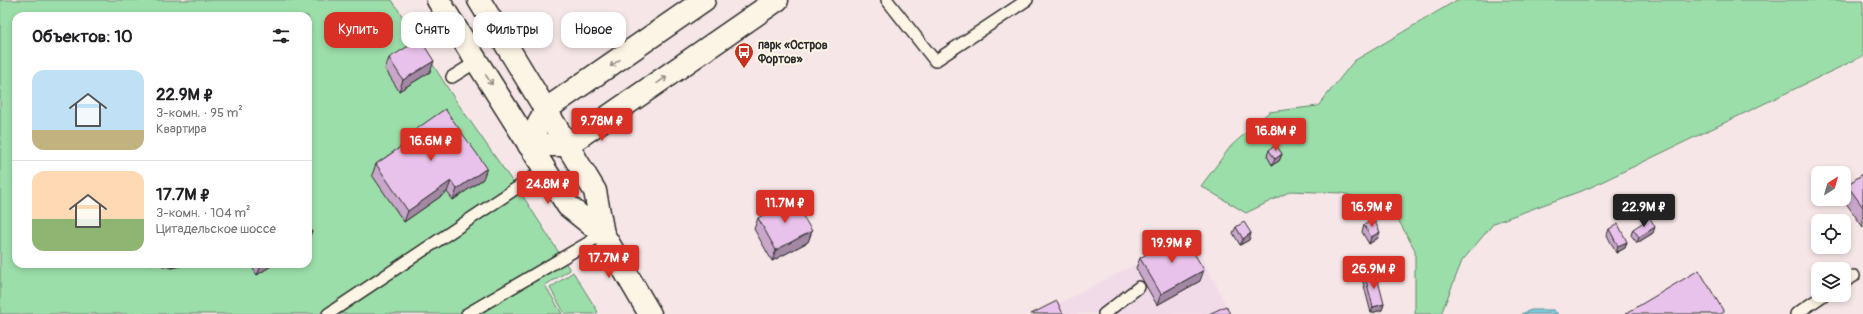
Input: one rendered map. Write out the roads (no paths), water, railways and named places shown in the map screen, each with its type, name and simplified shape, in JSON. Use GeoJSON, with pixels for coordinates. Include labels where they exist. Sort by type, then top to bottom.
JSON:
{"type":"FeatureCollection","features":[{"type":"Feature","properties":{"kind":"street"},"geometry":{"type":"LineString","coordinates":[[438,0],[568,206],[603,234]]}},
{"type":"Feature","properties":{"kind":"street"},"geometry":{"type":"LineString","coordinates":[[479,0],[595,191],[603,234],[650,314]]}},
{"type":"Feature","properties":{"kind":"street"},"geometry":{"type":"LineString","coordinates":[[529,144],[545,110],[704,0]]}},
{"type":"Feature","properties":{"kind":"street"},"geometry":{"type":"LineString","coordinates":[[529,144],[567,145],[777,0]]}},
{"type":"Feature","properties":{"kind":"lane"},"geometry":{"type":"LineString","coordinates":[[887,0],[935,61],[1027,0]]}},
{"type":"Feature","properties":{"kind":"lane"},"geometry":{"type":"LineString","coordinates":[[452,77],[476,62]]}},
{"type":"Feature","properties":{"kind":"lane"},"geometry":{"type":"LineString","coordinates":[[328,314],[545,169]]}},
{"type":"Feature","properties":{"kind":"lane"},"geometry":{"type":"LineString","coordinates":[[467,314],[603,234]]}},
{"type":"Feature","properties":{"kind":"lane"},"geometry":{"type":"LineString","coordinates":[[1104,314],[1139,288]]}},
{"type":"Feature","properties":{"kind":"lane"},"geometry":{"type":"LineString","coordinates":[[1796,314],[1814,302]]}},
{"type":"Feature","properties":{"kind":"water"},"geometry":{"type":"Polygon","coordinates":[[[1531,310],[1553,310],[1558,314],[1521,314],[1531,310]]]}},
{"type":"Feature","properties":{"kind":"place","name":"парк «Остров Фортов»"},"geometry":{"type":"Point","coordinates":[744,69]}}]}
